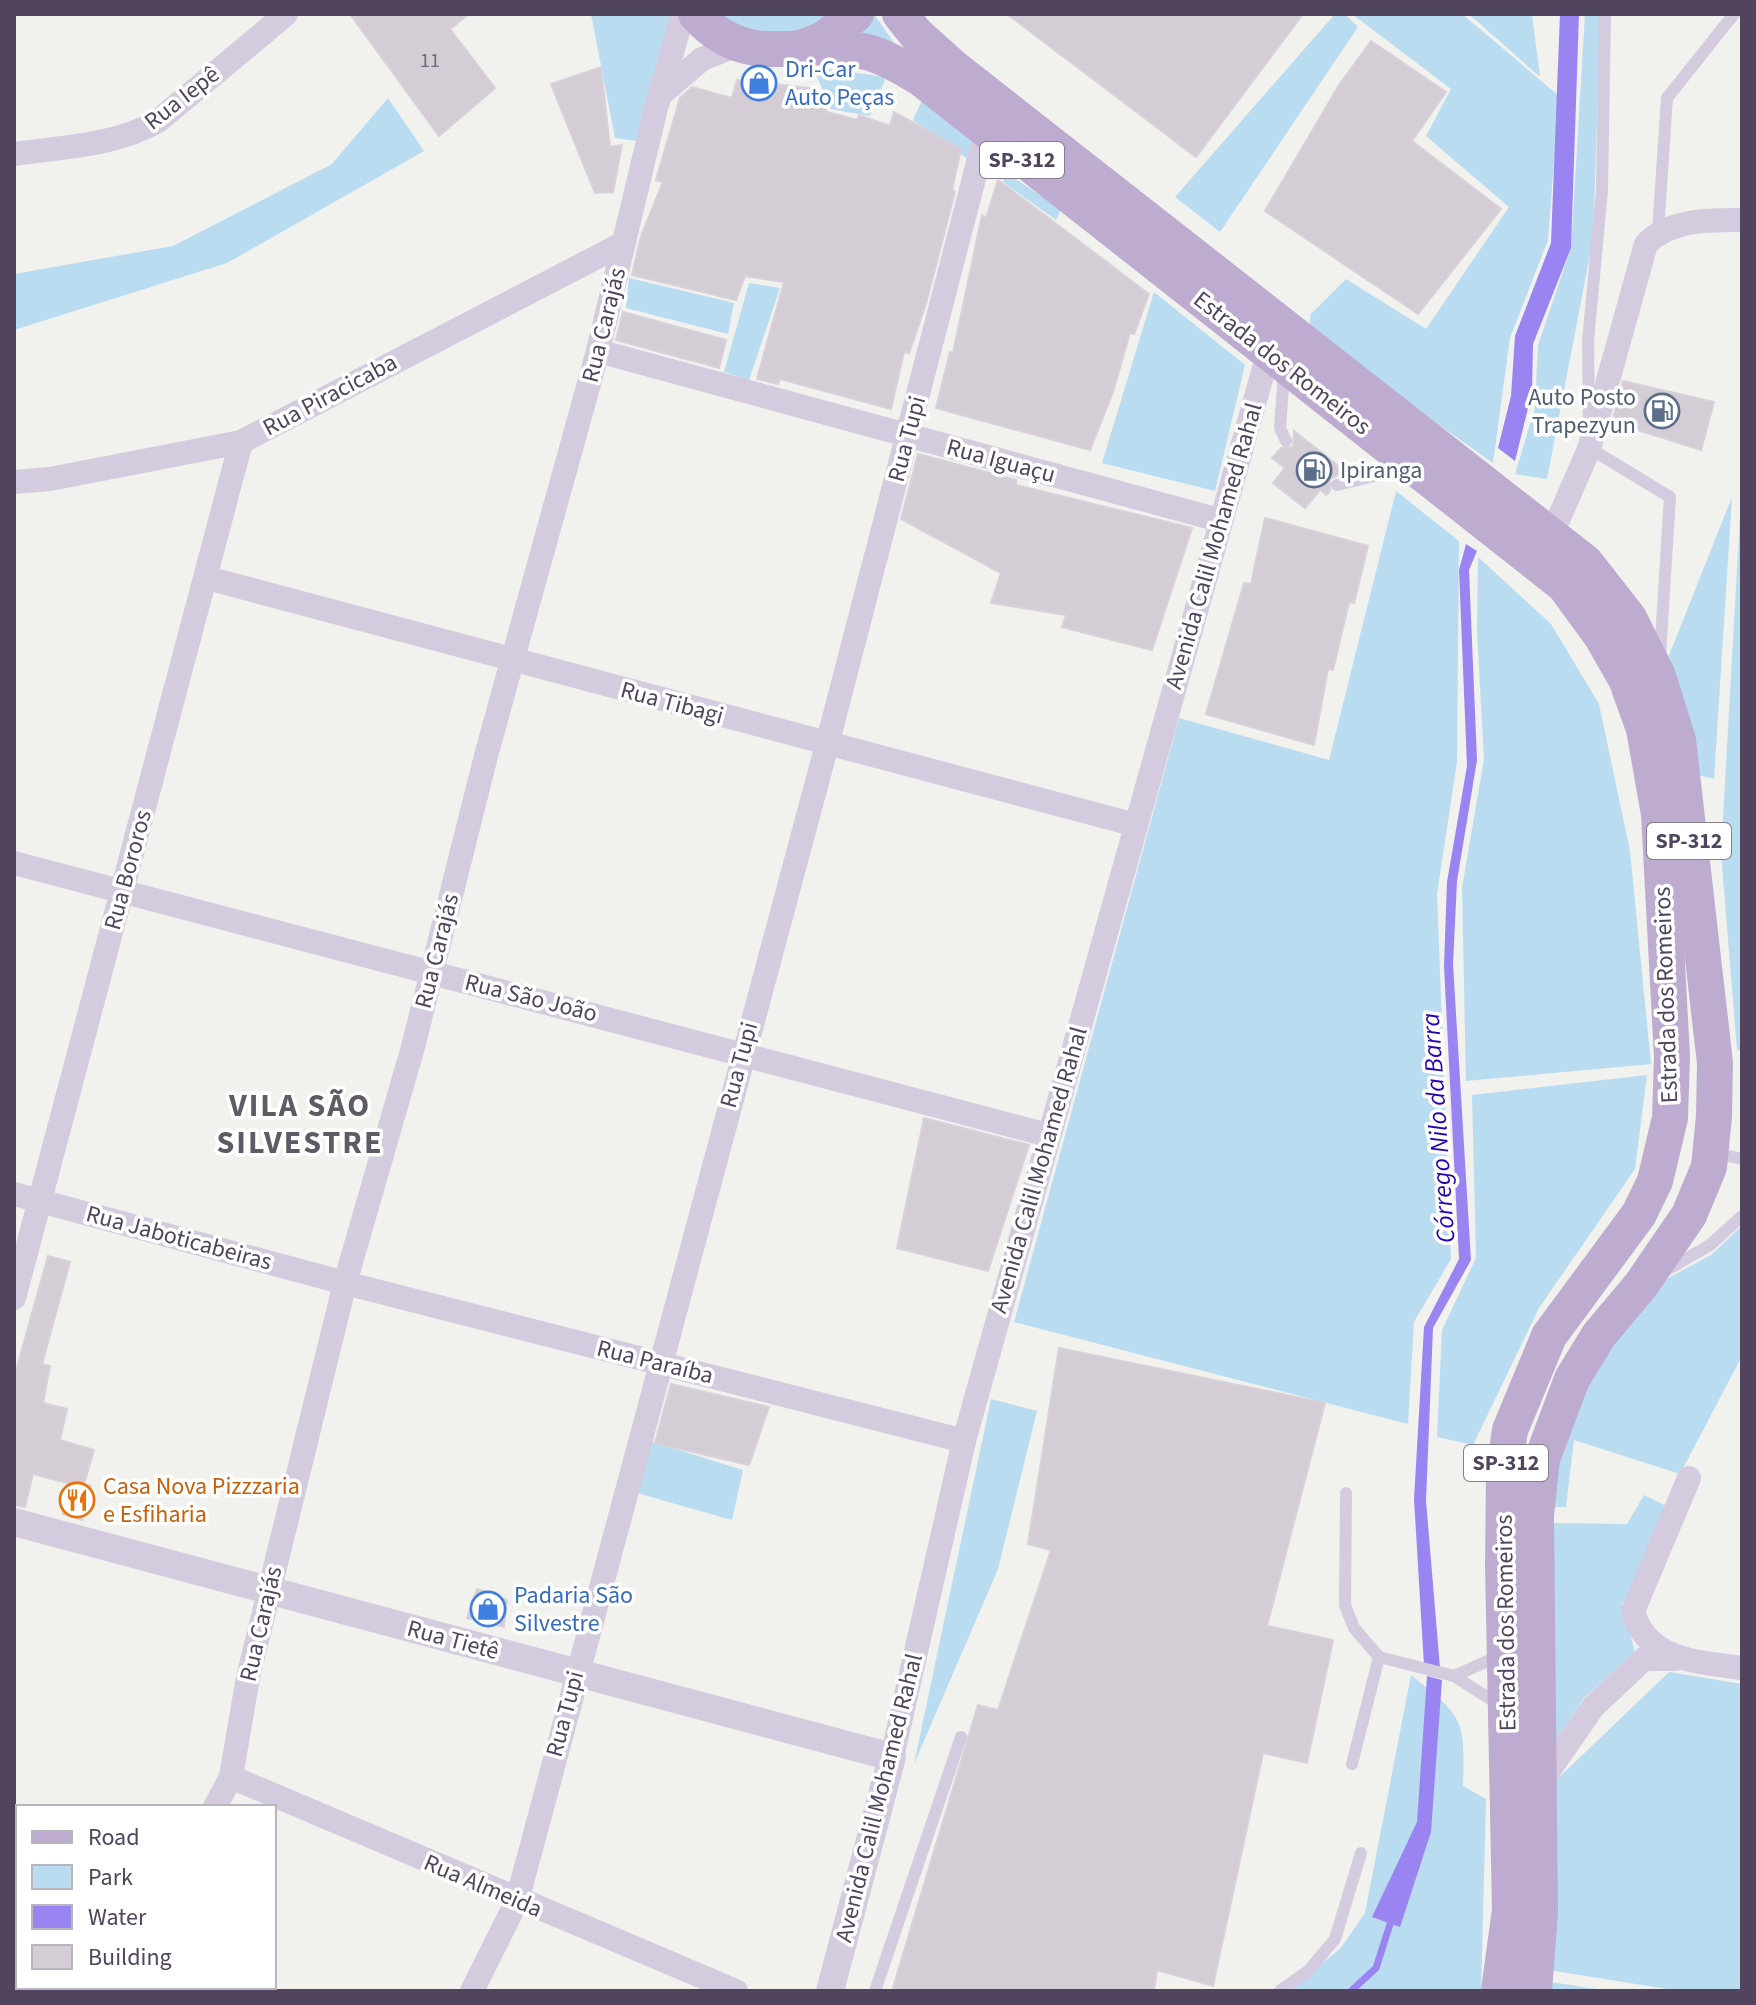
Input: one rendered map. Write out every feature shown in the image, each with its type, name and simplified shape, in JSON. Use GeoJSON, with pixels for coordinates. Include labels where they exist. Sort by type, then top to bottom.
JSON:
{"type":"FeatureCollection","features":[{"type":"Feature","properties":{"kind":"main road","name":"Estrada dos Romeiros"},"geometry":{"type":"LineString","coordinates":[[696,14],[709,28],[737,45],[781,51],[803,48],[867,52],[923,80],[1564,585],[1602,637],[1626,679],[1644,729],[1659,814],[1673,1067],[1670,1118],[1655,1181],[1639,1214],[1549,1336],[1510,1430],[1504,1472],[1510,1910],[1499,1991]]}},
{"type":"Feature","properties":{"kind":"main road","name":"Estrada dos Romeiros"},"geometry":{"type":"LineString","coordinates":[[803,48],[824,39],[856,14]]}},
{"type":"Feature","properties":{"kind":"main road","name":"Estrada dos Romeiros"},"geometry":{"type":"LineString","coordinates":[[900,14],[916,34],[966,78],[1586,563],[1629,618],[1658,676],[1678,740],[1727,1155],[1641,1285],[1599,1335],[1572,1379],[1542,1459],[1536,1515],[1540,1912],[1534,1991]]}},
{"type":"Feature","properties":{"kind":"main road"},"geometry":{"type":"LineString","coordinates":[[1655,1181],[1689,1215]]}},
{"type":"Feature","properties":{"kind":"street","name":"Rua Iepê"},"geometry":{"type":"LineString","coordinates":[[14,154],[118,139],[141,131],[158,121],[286,14]]}},
{"type":"Feature","properties":{"kind":"street","name":"Rua Carajás"},"geometry":{"type":"LineString","coordinates":[[216,1805],[231,1777],[248,1677],[345,1283],[432,972],[598,351],[683,14]]}},
{"type":"Feature","properties":{"kind":"street"},"geometry":{"type":"LineString","coordinates":[[661,94],[702,59],[737,45]]}},
{"type":"Feature","properties":{"kind":"street","name":"Rua Tupi"},"geometry":{"type":"LineString","coordinates":[[472,1991],[517,1901],[742,1052],[827,745],[986,132]]}},
{"type":"Feature","properties":{"kind":"street"},"geometry":{"type":"LineString","coordinates":[[1552,534],[1589,449],[1646,244],[1658,231],[1683,223],[1742,220]]}},
{"type":"Feature","properties":{"kind":"street","name":"Rua Piracicaba"},"geometry":{"type":"LineString","coordinates":[[14,482],[50,479],[241,442],[624,243]]}},
{"type":"Feature","properties":{"kind":"street","name":"Rua Iguaçu"},"geometry":{"type":"LineString","coordinates":[[598,351],[1219,520]]}},
{"type":"Feature","properties":{"kind":"street","name":"Avenida Calil Mohamed Rahal"},"geometry":{"type":"LineString","coordinates":[[830,1991],[892,1757],[964,1441],[1219,520],[1276,360]]}},
{"type":"Feature","properties":{"kind":"street","name":"Rua Bororos"},"geometry":{"type":"LineString","coordinates":[[14,1298],[241,442]]}},
{"type":"Feature","properties":{"kind":"street","name":"Rua Tibagi"},"geometry":{"type":"LineString","coordinates":[[207,578],[1136,825]]}},
{"type":"Feature","properties":{"kind":"street","name":"Rua São João"},"geometry":{"type":"LineString","coordinates":[[14,863],[742,1052],[1048,1135]]}},
{"type":"Feature","properties":{"kind":"street","name":"Rua Jaboticabeiras"},"geometry":{"type":"LineString","coordinates":[[14,1194],[345,1283]]}},
{"type":"Feature","properties":{"kind":"street","name":"Rua Paraíba"},"geometry":{"type":"LineString","coordinates":[[345,1283],[964,1441]]}},
{"type":"Feature","properties":{"kind":"street"},"geometry":{"type":"LineString","coordinates":[[1675,1659],[1644,1637],[1633,1611],[1689,1478]]}},
{"type":"Feature","properties":{"kind":"street","name":"Rua Tietê"},"geometry":{"type":"LineString","coordinates":[[14,1522],[892,1757]]}},
{"type":"Feature","properties":{"kind":"street"},"geometry":{"type":"LineString","coordinates":[[1539,1785],[1593,1707],[1644,1659],[1675,1659],[1742,1668]]}},
{"type":"Feature","properties":{"kind":"street","name":"Rua Almeida"},"geometry":{"type":"LineString","coordinates":[[231,1777],[517,1901],[736,1991]]}},
{"type":"Feature","properties":{"kind":"lane"},"geometry":{"type":"LineString","coordinates":[[1605,14],[1602,204],[1587,357],[1589,449],[1670,497],[1658,676]]}},
{"type":"Feature","properties":{"kind":"lane"},"geometry":{"type":"LineString","coordinates":[[1658,231],[1667,98],[1734,14]]}},
{"type":"Feature","properties":{"kind":"lane"},"geometry":{"type":"LineString","coordinates":[[1276,360],[1280,428],[1286,441]]}},
{"type":"Feature","properties":{"kind":"lane"},"geometry":{"type":"LineString","coordinates":[[1337,485],[1414,466]]}},
{"type":"Feature","properties":{"kind":"lane"},"geometry":{"type":"LineString","coordinates":[[1641,1285],[1710,1245],[1742,1216]]}},
{"type":"Feature","properties":{"kind":"lane"},"geometry":{"type":"LineString","coordinates":[[1346,1493],[1345,1605],[1354,1628],[1379,1657],[1450,1676],[1507,1709]]}},
{"type":"Feature","properties":{"kind":"lane"},"geometry":{"type":"LineString","coordinates":[[1450,1676],[1478,1668],[1505,1652]]}},
{"type":"Feature","properties":{"kind":"lane"},"geometry":{"type":"LineString","coordinates":[[1352,1764],[1379,1657]]}},
{"type":"Feature","properties":{"kind":"lane"},"geometry":{"type":"LineString","coordinates":[[875,1991],[961,1737]]}},
{"type":"Feature","properties":{"kind":"lane"},"geometry":{"type":"LineString","coordinates":[[1280,1991],[1308,1971],[1335,1939],[1361,1853]]}},
{"type":"Feature","properties":{"kind":"green space"},"geometry":{"type":"Polygon","coordinates":[[[591,14],[678,14],[637,141],[615,138],[591,14]]]}},
{"type":"Feature","properties":{"kind":"green space"},"geometry":{"type":"Polygon","coordinates":[[[720,14],[836,14],[796,34],[746,29],[720,14]]]}},
{"type":"Feature","properties":{"kind":"green space"},"geometry":{"type":"Polygon","coordinates":[[[874,14],[903,56],[847,40],[874,14]]]}},
{"type":"Feature","properties":{"kind":"green space"},"geometry":{"type":"Polygon","coordinates":[[[1335,14],[1345,14],[1358,27],[1220,232],[1175,197],[1335,14]]]}},
{"type":"Feature","properties":{"kind":"green space"},"geometry":{"type":"Polygon","coordinates":[[[1352,14],[1462,14],[1559,96],[1548,240],[1510,338],[1493,463],[1398,396],[1309,326],[1311,314],[1346,279],[1426,329],[1509,207],[1426,136],[1451,89],[1352,14]]]}},
{"type":"Feature","properties":{"kind":"green space"},"geometry":{"type":"Polygon","coordinates":[[[1469,14],[1532,14],[1540,77],[1469,14]]]}},
{"type":"Feature","properties":{"kind":"green space"},"geometry":{"type":"Polygon","coordinates":[[[1585,14],[1599,14],[1600,32],[1593,239],[1547,479],[1515,474],[1535,408],[1538,345],[1571,248],[1585,14]]]}},
{"type":"Feature","properties":{"kind":"green space"},"geometry":{"type":"Polygon","coordinates":[[[813,67],[886,77],[870,116],[831,109],[813,67]]]}},
{"type":"Feature","properties":{"kind":"green space"},"geometry":{"type":"Polygon","coordinates":[[[388,98],[424,151],[227,263],[14,330],[14,274],[173,246],[332,164],[388,98]]]}},
{"type":"Feature","properties":{"kind":"green space"},"geometry":{"type":"Polygon","coordinates":[[[923,98],[974,138],[969,160],[913,120],[923,98]]]}},
{"type":"Feature","properties":{"kind":"green space"},"geometry":{"type":"Polygon","coordinates":[[[1005,172],[1061,209],[1056,220],[1003,182],[1005,172]]]}},
{"type":"Feature","properties":{"kind":"green space"},"geometry":{"type":"Polygon","coordinates":[[[629,278],[734,303],[728,334],[626,308],[629,278]]]}},
{"type":"Feature","properties":{"kind":"green space"},"geometry":{"type":"Polygon","coordinates":[[[749,283],[780,288],[749,380],[724,372],[749,283]]]}},
{"type":"Feature","properties":{"kind":"green space"},"geometry":{"type":"Polygon","coordinates":[[[1154,292],[1245,365],[1215,491],[1102,463],[1154,292]]]}},
{"type":"Feature","properties":{"kind":"green space"},"geometry":{"type":"Polygon","coordinates":[[[1742,481],[1742,1050],[1737,1050],[1721,853],[1742,481]]]}},
{"type":"Feature","properties":{"kind":"green space"},"geometry":{"type":"Polygon","coordinates":[[[1396,491],[1459,541],[1457,762],[1437,894],[1451,1259],[1414,1322],[1408,1424],[1014,1322],[1179,718],[1329,760],[1396,491]]]}},
{"type":"Feature","properties":{"kind":"green space"},"geometry":{"type":"Polygon","coordinates":[[[1732,497],[1714,779],[1691,773],[1668,658],[1732,497]]]}},
{"type":"Feature","properties":{"kind":"green space"},"geometry":{"type":"Polygon","coordinates":[[[1478,557],[1551,624],[1599,704],[1630,851],[1651,1064],[1466,1081],[1462,888],[1484,759],[1477,632],[1478,557]]]}},
{"type":"Feature","properties":{"kind":"green space"},"geometry":{"type":"Polygon","coordinates":[[[1647,1075],[1635,1169],[1539,1308],[1473,1445],[1437,1437],[1442,1330],[1476,1258],[1472,1095],[1647,1075]]]}},
{"type":"Feature","properties":{"kind":"green space"},"geometry":{"type":"Polygon","coordinates":[[[1742,1226],[1742,1356],[1680,1474],[1574,1440],[1566,1507],[1545,1507],[1574,1388],[1648,1289],[1711,1255],[1742,1226]]]}},
{"type":"Feature","properties":{"kind":"green space"},"geometry":{"type":"Polygon","coordinates":[[[991,1399],[1037,1411],[998,1569],[914,1764],[991,1399]]]}},
{"type":"Feature","properties":{"kind":"green space"},"geometry":{"type":"Polygon","coordinates":[[[650,1441],[743,1470],[732,1520],[637,1493],[650,1441]]]}},
{"type":"Feature","properties":{"kind":"green space"},"geometry":{"type":"Polygon","coordinates":[[[1644,1495],[1668,1507],[1632,1595],[1622,1603],[1635,1652],[1584,1698],[1546,1755],[1549,1523],[1627,1524],[1644,1495]]]}},
{"type":"Feature","properties":{"kind":"green space"},"geometry":{"type":"Polygon","coordinates":[[[1669,1672],[1742,1684],[1742,1991],[1680,1991],[1548,1970],[1547,1789],[1669,1672]]]}},
{"type":"Feature","properties":{"kind":"green space"},"geometry":{"type":"Polygon","coordinates":[[[1411,1675],[1442,1701],[1458,1721],[1463,1746],[1463,1786],[1486,1799],[1481,1991],[1287,1991],[1340,1949],[1365,1913],[1411,1675]]]}},
{"type":"Feature","properties":{"kind":"green space"},"geometry":{"type":"Polygon","coordinates":[[[1551,1982],[1609,1991],[1550,1991],[1551,1982]]]}},
{"type":"Feature","properties":{"kind":"water"},"geometry":{"type":"Polygon","coordinates":[[[1560,14],[1579,14],[1571,248],[1533,344],[1532,392],[1515,461],[1498,448],[1511,396],[1515,336],[1551,243],[1560,14]]]}},
{"type":"Feature","properties":{"kind":"water"},"geometry":{"type":"Polygon","coordinates":[[[1466,544],[1477,551],[1469,570],[1477,760],[1457,881],[1453,964],[1471,1260],[1433,1328],[1426,1501],[1440,1668],[1424,1665],[1414,1499],[1424,1327],[1459,1259],[1444,966],[1447,882],[1467,766],[1459,570],[1466,544]]]}},
{"type":"Feature","properties":{"kind":"water"},"geometry":{"type":"Polygon","coordinates":[[[1427,1676],[1442,1680],[1431,1832],[1400,1927],[1372,1917],[1417,1822],[1427,1676]]]}},
{"type":"Feature","properties":{"kind":"building"},"geometry":{"type":"Polygon","coordinates":[[[350,14],[469,14],[450,29],[495,88],[439,136],[350,14]]]}},
{"type":"Feature","properties":{"kind":"building"},"geometry":{"type":"Polygon","coordinates":[[[1007,14],[1303,14],[1196,157],[1007,14]]]}},
{"type":"Feature","properties":{"kind":"building"},"geometry":{"type":"Polygon","coordinates":[[[1371,41],[1446,92],[1412,141],[1501,209],[1418,314],[1265,211],[1339,85],[1371,41]]]}},
{"type":"Feature","properties":{"kind":"building"},"geometry":{"type":"Polygon","coordinates":[[[601,67],[610,147],[622,145],[613,192],[595,193],[551,84],[601,67]]]}},
{"type":"Feature","properties":{"kind":"building"},"geometry":{"type":"Polygon","coordinates":[[[737,80],[817,89],[827,112],[857,120],[859,115],[890,126],[894,112],[961,149],[952,190],[955,192],[926,304],[909,353],[904,352],[891,409],[780,379],[778,384],[757,379],[784,282],[745,276],[736,300],[632,275],[641,236],[663,182],[656,180],[680,98],[692,87],[732,98],[737,80]]]}},
{"type":"Feature","properties":{"kind":"building"},"geometry":{"type":"Polygon","coordinates":[[[998,180],[1149,294],[1134,334],[1130,333],[1113,392],[1090,450],[936,408],[950,352],[953,353],[982,215],[986,218],[998,180]]]}},
{"type":"Feature","properties":{"kind":"building"},"geometry":{"type":"Polygon","coordinates":[[[623,312],[726,340],[719,368],[616,340],[623,312]]]}},
{"type":"Feature","properties":{"kind":"building","name":"Auto Posto Trapezyun"},"geometry":{"type":"Polygon","coordinates":[[[1623,381],[1714,402],[1701,450],[1612,422],[1623,381]]]}},
{"type":"Feature","properties":{"kind":"building","name":"Ipiranga"},"geometry":{"type":"Polygon","coordinates":[[[1294,431],[1345,471],[1330,479],[1330,491],[1326,495],[1320,490],[1305,508],[1273,483],[1285,468],[1272,458],[1281,448],[1293,447],[1294,431]]]}},
{"type":"Feature","properties":{"kind":"building"},"geometry":{"type":"Polygon","coordinates":[[[918,454],[1016,480],[1016,485],[1192,528],[1152,650],[1062,627],[1066,615],[991,603],[1001,573],[901,519],[918,454]]]}},
{"type":"Feature","properties":{"kind":"building"},"geometry":{"type":"Polygon","coordinates":[[[1265,518],[1368,546],[1354,603],[1349,602],[1333,670],[1328,669],[1314,745],[1206,714],[1244,583],[1251,584],[1265,518]]]}},
{"type":"Feature","properties":{"kind":"building"},"geometry":{"type":"Polygon","coordinates":[[[924,1118],[1029,1145],[988,1271],[897,1248],[924,1118]]]}},
{"type":"Feature","properties":{"kind":"building"},"geometry":{"type":"Polygon","coordinates":[[[48,1256],[70,1262],[42,1364],[50,1366],[43,1403],[67,1409],[60,1440],[94,1450],[84,1484],[91,1486],[82,1520],[63,1514],[71,1484],[33,1474],[25,1507],[14,1505],[14,1378],[48,1256]]]}},
{"type":"Feature","properties":{"kind":"building"},"geometry":{"type":"Polygon","coordinates":[[[1059,1348],[1325,1403],[1267,1626],[1333,1640],[1307,1763],[1263,1753],[1213,1986],[1157,1970],[1154,1991],[892,1991],[978,1705],[998,1710],[1051,1550],[1028,1544],[1059,1348]]]}},
{"type":"Feature","properties":{"kind":"building"},"geometry":{"type":"Polygon","coordinates":[[[671,1384],[769,1407],[749,1465],[655,1443],[671,1384]]]}},
{"type":"Feature","properties":{"kind":"building","name":"Padaria São Silvestre"},"geometry":{"type":"Polygon","coordinates":[[[477,1589],[507,1600],[504,1627],[467,1618],[477,1589]]]}},
{"type":"Feature","properties":{"kind":"waterway","name":"Córrego Nilo da Barra"},"geometry":{"type":"LineString","coordinates":[[1351,1991],[1376,1968],[1393,1915]]}},
{"type":"Feature","properties":{"kind":"place","name":"Dri-Car Auto Peças"},"geometry":{"type":"Point","coordinates":[759,83]}},
{"type":"Feature","properties":{"kind":"place","name":"Auto Posto Trapezyun"},"geometry":{"type":"Point","coordinates":[1662,411]}},
{"type":"Feature","properties":{"kind":"place","name":"Ipiranga"},"geometry":{"type":"Point","coordinates":[1314,470]}},
{"type":"Feature","properties":{"kind":"place","name":"Casa Nova Pizzzaria e Esfiharia"},"geometry":{"type":"Point","coordinates":[77,1500]}},
{"type":"Feature","properties":{"kind":"place","name":"Padaria São Silvestre"},"geometry":{"type":"Point","coordinates":[488,1609]}},
{"type":"Feature","properties":{"kind":"district","name":"VILA SÃO SILVESTRE"},"geometry":{"type":"Point","coordinates":[300,1124]}}]}
